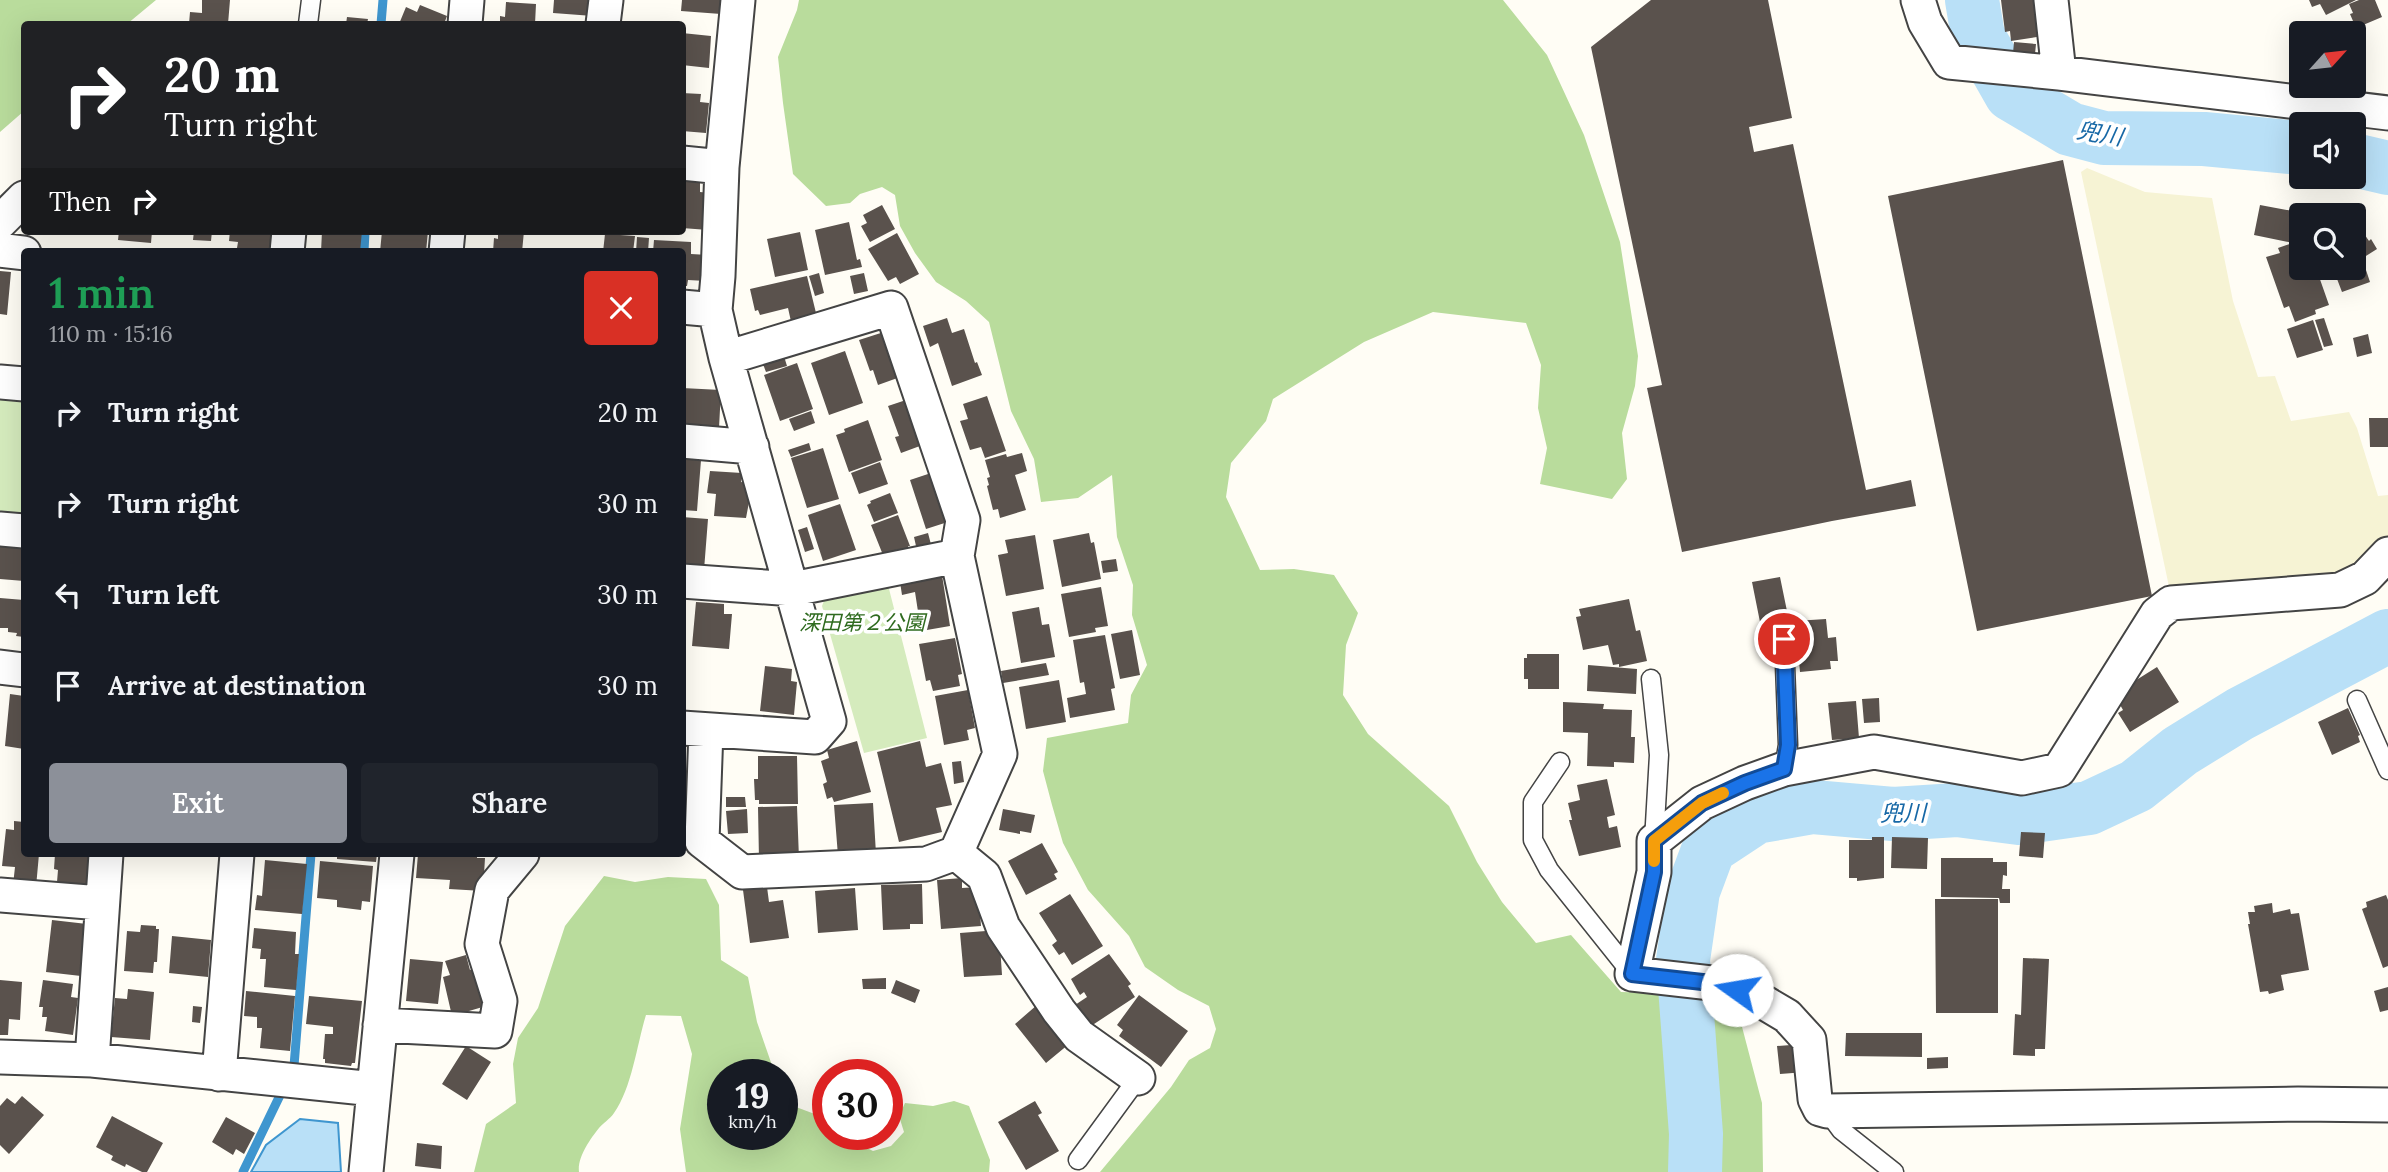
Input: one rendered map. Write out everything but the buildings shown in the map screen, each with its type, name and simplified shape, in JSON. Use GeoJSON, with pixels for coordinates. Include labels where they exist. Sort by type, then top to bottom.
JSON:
{"type":"FeatureCollection","features":[{"type":"Feature","properties":{"kind":"street"},"geometry":{"type":"LineString","coordinates":[[465,21],[467,0]]}},
{"type":"Feature","properties":{"kind":"street"},"geometry":{"type":"LineString","coordinates":[[603,21],[606,0]]}},
{"type":"Feature","properties":{"kind":"street"},"geometry":{"type":"LineString","coordinates":[[726,358],[891,308],[963,520],[957,556],[1000,754],[956,853],[926,864],[742,872],[702,841],[694,729],[815,737],[828,721],[726,358],[715,310],[722,167],[738,0]]}},
{"type":"Feature","properties":{"kind":"street"},"geometry":{"type":"LineString","coordinates":[[1918,0],[1925,23],[1949,62],[2388,113]]}},
{"type":"Feature","properties":{"kind":"street"},"geometry":{"type":"LineString","coordinates":[[2051,0],[2059,73]]}},
{"type":"Feature","properties":{"kind":"street"},"geometry":{"type":"LineString","coordinates":[[686,163],[722,167]]}},
{"type":"Feature","properties":{"kind":"street"},"geometry":{"type":"LineString","coordinates":[[0,222],[21,201]]}},
{"type":"Feature","properties":{"kind":"street"},"geometry":{"type":"LineString","coordinates":[[0,250],[21,253]]}},
{"type":"Feature","properties":{"kind":"street"},"geometry":{"type":"LineString","coordinates":[[686,307],[715,310]]}},
{"type":"Feature","properties":{"kind":"street"},"geometry":{"type":"LineString","coordinates":[[0,382],[21,384]]}},
{"type":"Feature","properties":{"kind":"street"},"geometry":{"type":"LineString","coordinates":[[686,441],[752,447]]}},
{"type":"Feature","properties":{"kind":"street"},"geometry":{"type":"LineString","coordinates":[[0,529],[21,531]]}},
{"type":"Feature","properties":{"kind":"street"},"geometry":{"type":"LineString","coordinates":[[2388,554],[2365,579],[2340,590],[2171,603],[2157,614],[2059,770],[2022,778],[1874,752],[1784,769],[1702,803],[1654,841],[1654,872],[1632,974],[1720,984],[1755,997],[1787,1016],[1809,1040],[1815,1099],[1820,1109],[1827,1111],[2388,1105]]}},
{"type":"Feature","properties":{"kind":"street"},"geometry":{"type":"LineString","coordinates":[[686,582],[793,589],[957,556]]}},
{"type":"Feature","properties":{"kind":"street"},"geometry":{"type":"LineString","coordinates":[[0,667],[21,670]]}},
{"type":"Feature","properties":{"kind":"street"},"geometry":{"type":"LineString","coordinates":[[956,853],[984,876],[1003,927],[1059,1011],[1079,1036],[1138,1077]]}},
{"type":"Feature","properties":{"kind":"street"},"geometry":{"type":"LineString","coordinates":[[92,1060],[106,857]]}},
{"type":"Feature","properties":{"kind":"street"},"geometry":{"type":"LineString","coordinates":[[219,1074],[237,857]]}},
{"type":"Feature","properties":{"kind":"street"},"geometry":{"type":"LineString","coordinates":[[366,1172],[397,857]]}},
{"type":"Feature","properties":{"kind":"street"},"geometry":{"type":"LineString","coordinates":[[380,1025],[495,1031],[500,1001],[482,944],[492,890],[520,857]]}},
{"type":"Feature","properties":{"kind":"street"},"geometry":{"type":"LineString","coordinates":[[0,895],[101,904]]}},
{"type":"Feature","properties":{"kind":"street"},"geometry":{"type":"LineString","coordinates":[[0,1056],[92,1060],[373,1089]]}},
{"type":"Feature","properties":{"kind":"lane"},"geometry":{"type":"LineString","coordinates":[[309,21],[311,0]]}},
{"type":"Feature","properties":{"kind":"lane"},"geometry":{"type":"LineString","coordinates":[[1784,639],[1788,745],[1784,769]]}},
{"type":"Feature","properties":{"kind":"lane"},"geometry":{"type":"LineString","coordinates":[[1651,679],[1660,755],[1654,841]]}},
{"type":"Feature","properties":{"kind":"lane"},"geometry":{"type":"LineString","coordinates":[[2357,700],[2388,770]]}},
{"type":"Feature","properties":{"kind":"lane"},"geometry":{"type":"LineString","coordinates":[[1560,762],[1533,802],[1532,840],[1549,870],[1632,974]]}},
{"type":"Feature","properties":{"kind":"lane"},"geometry":{"type":"LineString","coordinates":[[1078,1160],[1138,1077]]}},
{"type":"Feature","properties":{"kind":"lane"},"geometry":{"type":"LineString","coordinates":[[1827,1111],[1841,1129],[1894,1172]]}},
{"type":"Feature","properties":{"kind":"shaded area"},"geometry":{"type":"Polygon","coordinates":[[[2087,168],[2145,192],[2212,198],[2233,301],[2258,377],[2275,376],[2291,421],[2349,412],[2357,428],[2378,496],[2388,495],[2388,538],[2381,549],[2326,581],[2171,596],[2081,172],[2087,168]]]}},
{"type":"Feature","properties":{"kind":"green space"},"geometry":{"type":"Polygon","coordinates":[[[0,0],[156,0],[131,21],[21,21],[21,114],[0,132],[0,0]]]}},
{"type":"Feature","properties":{"kind":"green space"},"geometry":{"type":"Polygon","coordinates":[[[799,0],[1503,0],[1547,55],[1584,135],[1620,242],[1638,356],[1635,386],[1622,433],[1627,479],[1612,499],[1540,484],[1547,448],[1538,408],[1541,365],[1526,323],[1433,312],[1364,342],[1273,399],[1266,421],[1231,463],[1226,497],[1260,570],[1294,569],[1334,575],[1358,613],[1346,645],[1343,695],[1368,734],[1449,806],[1477,862],[1502,902],[1536,943],[1571,935],[1621,992],[1712,994],[1741,1023],[1762,1103],[1763,1172],[1100,1172],[1171,1087],[1189,1060],[1210,1048],[1216,1029],[1209,1006],[1178,990],[1145,967],[1129,936],[1088,890],[1063,843],[1043,771],[1047,738],[1128,723],[1131,695],[1147,665],[1132,615],[1133,585],[1117,537],[1112,475],[1078,498],[1041,502],[1034,459],[1011,411],[989,322],[966,301],[936,282],[900,226],[895,195],[882,187],[860,194],[850,203],[826,206],[793,174],[778,57],[799,0]]]}},
{"type":"Feature","properties":{"kind":"green space"},"geometry":{"type":"Polygon","coordinates":[[[0,393],[21,395],[21,519],[0,517],[0,393]]]}},
{"type":"Feature","properties":{"kind":"green space","name":"深田第２公園"},"geometry":{"type":"Polygon","coordinates":[[[887,581],[927,738],[864,753],[822,606],[827,593],[887,581]]]}},
{"type":"Feature","properties":{"kind":"green space"},"geometry":{"type":"Polygon","coordinates":[[[604,876],[635,882],[668,877],[706,879],[719,905],[721,960],[748,977],[757,1022],[770,1059],[707,1059],[707,1150],[798,1150],[798,1108],[812,1113],[812,1150],[903,1150],[905,1103],[933,1106],[954,1101],[969,1106],[990,1160],[989,1172],[686,1172],[680,1129],[692,1054],[681,1016],[646,1015],[620,1103],[588,1143],[580,1161],[579,1172],[474,1172],[486,1124],[516,1103],[513,1064],[518,1038],[538,1008],[565,926],[604,876]]]}},
{"type":"Feature","properties":{"kind":"water"},"geometry":{"type":"Polygon","coordinates":[[[300,1119],[338,1123],[341,1172],[251,1172],[266,1145],[300,1119]]]}},
{"type":"Feature","properties":{"kind":"waterway"},"geometry":{"type":"LineString","coordinates":[[381,21],[383,0]]}},
{"type":"Feature","properties":{"kind":"waterway","name":"兜川"},"geometry":{"type":"LineString","coordinates":[[1972,0],[1978,36],[2011,94],[2070,129],[2104,138],[2204,139],[2289,147]]}},
{"type":"Feature","properties":{"kind":"waterway","name":"兜川"},"geometry":{"type":"LineString","coordinates":[[2366,163],[2388,168]]}},
{"type":"Feature","properties":{"kind":"waterway"},"geometry":{"type":"LineString","coordinates":[[364,248],[365,235]]}},
{"type":"Feature","properties":{"kind":"waterway","name":"兜川"},"geometry":{"type":"LineString","coordinates":[[1695,1172],[1696,1134],[1683,960],[1693,891],[1709,848],[1756,817],[1813,807],[1893,814],[1957,810],[2019,818],[2089,808],[2136,786],[2180,751],[2240,714],[2388,636]]}},
{"type":"Feature","properties":{"kind":"waterway"},"geometry":{"type":"LineString","coordinates":[[290,1075],[294,1066],[311,857]]}},
{"type":"Feature","properties":{"kind":"waterway"},"geometry":{"type":"LineString","coordinates":[[243,1172],[284,1087]]}},
{"type":"Feature","properties":{"kind":"slow traffic"},"geometry":{"type":"LineString","coordinates":[[1654,861],[1654,841],[1702,803],[1723,793]]}},
{"type":"Feature","properties":{"kind":"route"},"geometry":{"type":"LineString","coordinates":[[1737,990],[1720,984],[1632,974],[1654,872],[1654,841],[1702,803],[1784,769],[1788,745],[1784,639]]}}]}
